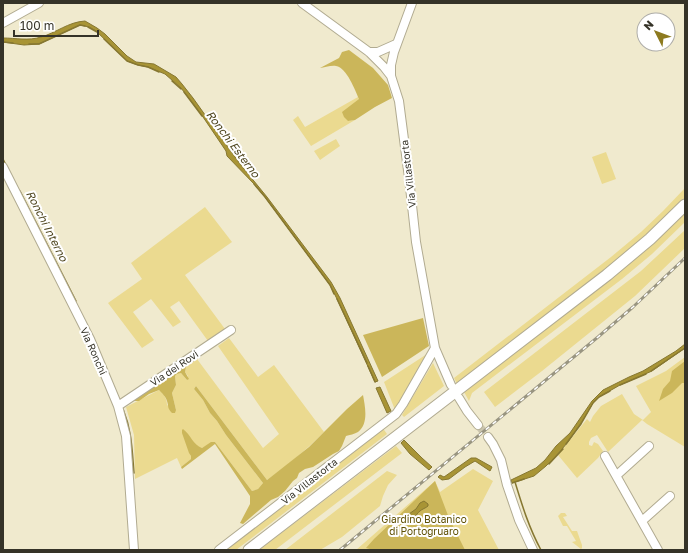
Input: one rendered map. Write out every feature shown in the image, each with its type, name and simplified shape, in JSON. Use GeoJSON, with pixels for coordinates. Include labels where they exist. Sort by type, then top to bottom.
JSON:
{"type":"FeatureCollection","features":[{"type":"Feature","properties":{"kind":"highway"},"geometry":{"type":"LineString","coordinates":[[249,550],[612,271],[650,239],[685,205]]}},
{"type":"Feature","properties":{"kind":"street"},"geometry":{"type":"LineString","coordinates":[[3,23],[39,3]]}},
{"type":"Feature","properties":{"kind":"street"},"geometry":{"type":"LineString","coordinates":[[302,3],[368,52],[391,76]]}},
{"type":"Feature","properties":{"kind":"street","name":"Via Villastorta"},"geometry":{"type":"LineString","coordinates":[[412,3],[396,44],[391,65],[391,76],[399,101],[416,242],[435,348],[452,385]]}},
{"type":"Feature","properties":{"kind":"street"},"geometry":{"type":"LineString","coordinates":[[368,52],[378,52],[396,44]]}},
{"type":"Feature","properties":{"kind":"street","name":"Via Ronchi"},"geometry":{"type":"LineString","coordinates":[[3,167],[90,339],[118,406],[126,436],[134,550]]}},
{"type":"Feature","properties":{"kind":"street","name":"Via dei Rovi"},"geometry":{"type":"LineString","coordinates":[[118,406],[231,330]]}},
{"type":"Feature","properties":{"kind":"street","name":"Via Villastorta"},"geometry":{"type":"LineString","coordinates":[[219,550],[396,414],[435,348]]}},
{"type":"Feature","properties":{"kind":"street"},"geometry":{"type":"LineString","coordinates":[[459,398],[478,425]]}},
{"type":"Feature","properties":{"kind":"street"},"geometry":{"type":"LineString","coordinates":[[488,441],[493,444],[501,460],[518,520],[533,550]]}},
{"type":"Feature","properties":{"kind":"street"},"geometry":{"type":"LineString","coordinates":[[617,475],[649,446]]}},
{"type":"Feature","properties":{"kind":"street"},"geometry":{"type":"LineString","coordinates":[[605,456],[658,550]]}},
{"type":"Feature","properties":{"kind":"street"},"geometry":{"type":"LineString","coordinates":[[642,521],[670,496]]}},
{"type":"Feature","properties":{"kind":"green space"},"geometry":{"type":"Polygon","coordinates":[[[349,50],[373,68],[388,85],[392,98],[355,120],[348,121],[342,112],[359,99],[350,80],[344,71],[336,66],[320,68],[339,58],[342,52],[349,50]]]}},
{"type":"Feature","properties":{"kind":"green space"},"geometry":{"type":"Polygon","coordinates":[[[358,97],[359,99],[348,121],[355,120],[311,146],[293,120],[298,116],[305,127],[358,97]]]}},
{"type":"Feature","properties":{"kind":"green space"},"geometry":{"type":"Polygon","coordinates":[[[336,139],[340,146],[320,160],[314,151],[336,139]]]}},
{"type":"Feature","properties":{"kind":"green space"},"geometry":{"type":"Polygon","coordinates":[[[606,152],[616,179],[602,184],[592,157],[606,152]]]}},
{"type":"Feature","properties":{"kind":"green space"},"geometry":{"type":"Polygon","coordinates":[[[685,188],[685,199],[610,268],[457,384],[454,378],[611,257],[641,232],[685,188]]]}},
{"type":"Feature","properties":{"kind":"green space"},"geometry":{"type":"Polygon","coordinates":[[[205,207],[232,242],[185,275],[225,329],[208,341],[179,301],[170,307],[181,322],[173,327],[151,299],[133,312],[154,340],[142,348],[108,303],[142,279],[131,263],[205,207]]]}},
{"type":"Feature","properties":{"kind":"green space"},"geometry":{"type":"Polygon","coordinates":[[[685,211],[685,222],[652,254],[622,279],[472,393],[469,401],[463,390],[685,211]]]}},
{"type":"Feature","properties":{"kind":"green space"},"geometry":{"type":"Polygon","coordinates":[[[685,230],[685,248],[635,296],[495,407],[484,392],[641,271],[685,230]]]}},
{"type":"Feature","properties":{"kind":"green space"},"geometry":{"type":"Polygon","coordinates":[[[423,318],[429,346],[382,377],[363,335],[423,318]]]}},
{"type":"Feature","properties":{"kind":"green space"},"geometry":{"type":"Polygon","coordinates":[[[229,338],[258,377],[274,365],[324,432],[296,458],[267,480],[196,386],[194,389],[203,400],[210,413],[263,483],[258,489],[252,491],[215,442],[202,448],[195,444],[188,449],[191,459],[181,467],[177,458],[135,479],[134,435],[126,407],[159,390],[165,397],[167,405],[176,410],[172,393],[176,385],[175,376],[181,373],[187,380],[188,376],[185,372],[186,367],[197,359],[263,448],[279,434],[218,346],[229,338]]]}},
{"type":"Feature","properties":{"kind":"green space"},"geometry":{"type":"Polygon","coordinates":[[[427,354],[404,396],[395,410],[384,382],[427,354]]]}},
{"type":"Feature","properties":{"kind":"green space"},"geometry":{"type":"Polygon","coordinates":[[[685,357],[685,447],[642,420],[608,452],[597,435],[591,438],[589,445],[592,446],[594,442],[598,444],[603,451],[598,458],[577,478],[558,455],[587,419],[590,422],[601,406],[622,394],[634,414],[643,420],[651,412],[636,386],[666,371],[685,357]]]}},
{"type":"Feature","properties":{"kind":"green space"},"geometry":{"type":"Polygon","coordinates":[[[189,361],[189,365],[186,367],[185,372],[189,379],[187,380],[181,373],[175,376],[176,385],[172,393],[176,410],[175,413],[172,413],[169,410],[166,398],[159,390],[149,394],[139,401],[131,401],[189,361]]]}},
{"type":"Feature","properties":{"kind":"green space"},"geometry":{"type":"Polygon","coordinates":[[[685,361],[685,383],[682,383],[672,393],[659,401],[663,389],[670,381],[672,371],[685,361]]]}},
{"type":"Feature","properties":{"kind":"green space"},"geometry":{"type":"Polygon","coordinates":[[[433,363],[444,386],[404,417],[402,415],[433,363]]]}},
{"type":"Feature","properties":{"kind":"green space"},"geometry":{"type":"Polygon","coordinates":[[[196,386],[267,480],[309,447],[363,395],[365,420],[358,432],[346,436],[339,451],[313,467],[305,469],[299,473],[297,478],[285,491],[278,497],[271,500],[243,524],[240,523],[250,504],[250,496],[215,444],[182,469],[181,467],[191,459],[182,433],[183,429],[199,447],[202,448],[211,442],[215,442],[252,491],[258,489],[263,483],[210,413],[203,400],[194,389],[196,386]]]}},
{"type":"Feature","properties":{"kind":"green space"},"geometry":{"type":"Polygon","coordinates":[[[382,427],[387,434],[236,550],[223,550],[382,427]]]}},
{"type":"Feature","properties":{"kind":"green space"},"geometry":{"type":"Polygon","coordinates":[[[396,446],[402,453],[275,550],[259,550],[396,446]]]}},
{"type":"Feature","properties":{"kind":"green space"},"geometry":{"type":"Polygon","coordinates":[[[473,469],[493,481],[478,510],[499,550],[356,550],[435,481],[440,492],[473,469]]]}},
{"type":"Feature","properties":{"kind":"green space"},"geometry":{"type":"Polygon","coordinates":[[[387,471],[397,475],[388,485],[380,506],[342,537],[320,550],[285,550],[387,471]]]}},
{"type":"Feature","properties":{"kind":"green space","name":"Giardino Botanico di Portogruaro"},"geometry":{"type":"Polygon","coordinates":[[[435,481],[449,518],[465,550],[373,550],[366,548],[374,539],[435,481]]]}},
{"type":"Feature","properties":{"kind":"green space"},"geometry":{"type":"Polygon","coordinates":[[[561,513],[565,513],[567,516],[563,517],[572,531],[577,531],[582,545],[581,549],[572,542],[576,541],[567,526],[563,526],[558,516],[561,513]]]}},
{"type":"Feature","properties":{"kind":"shaded area"},"geometry":{"type":"Polygon","coordinates":[[[85,21],[105,34],[127,56],[136,62],[154,64],[176,77],[182,84],[240,164],[267,197],[331,282],[340,298],[378,381],[375,382],[330,285],[265,197],[227,156],[226,151],[201,114],[181,88],[165,74],[127,61],[96,31],[89,27],[80,25],[39,44],[24,45],[3,42],[3,38],[36,38],[73,23],[85,21]]]}},
{"type":"Feature","properties":{"kind":"shaded area"},"geometry":{"type":"Polygon","coordinates":[[[685,344],[685,348],[652,371],[620,385],[599,397],[593,403],[568,442],[546,466],[534,476],[512,483],[511,480],[536,468],[545,460],[556,446],[570,433],[592,401],[603,390],[643,371],[685,344]]]}},
{"type":"Feature","properties":{"kind":"shaded area"},"geometry":{"type":"Polygon","coordinates":[[[380,387],[391,411],[387,413],[376,388],[380,387]]]}},
{"type":"Feature","properties":{"kind":"shaded area"},"geometry":{"type":"Polygon","coordinates":[[[404,440],[432,467],[429,470],[410,454],[401,443],[404,440]]]}},
{"type":"Feature","properties":{"kind":"shaded area"},"geometry":{"type":"Polygon","coordinates":[[[471,458],[476,458],[492,467],[490,471],[475,461],[449,479],[442,480],[438,477],[440,475],[444,477],[471,458]]]}},
{"type":"Feature","properties":{"kind":"shaded area"},"geometry":{"type":"Polygon","coordinates":[[[424,501],[428,504],[428,506],[414,517],[409,517],[409,514],[424,501]]]}},
{"type":"Feature","properties":{"kind":"waterway","name":"Ronchi Esterno"},"geometry":{"type":"LineString","coordinates":[[29,44],[39,44],[80,25],[85,26]]}},
{"type":"Feature","properties":{"kind":"waterway","name":"Ronchi Esterno"},"geometry":{"type":"LineString","coordinates":[[88,27],[97,32]]}},
{"type":"Feature","properties":{"kind":"waterway","name":"Ronchi Esterno"},"geometry":{"type":"LineString","coordinates":[[104,39],[127,61],[159,72]]}},
{"type":"Feature","properties":{"kind":"waterway","name":"Ronchi Esterno"},"geometry":{"type":"LineString","coordinates":[[3,42],[13,43]]}},
{"type":"Feature","properties":{"kind":"waterway","name":"Ronchi Esterno"},"geometry":{"type":"LineString","coordinates":[[172,81],[181,89]]}},
{"type":"Feature","properties":{"kind":"waterway","name":"Ronchi Esterno"},"geometry":{"type":"LineString","coordinates":[[184,92],[202,116]]}},
{"type":"Feature","properties":{"kind":"waterway","name":"Ronchi Interno"},"geometry":{"type":"LineString","coordinates":[[3,159],[6,165]]}},
{"type":"Feature","properties":{"kind":"waterway","name":"Ronchi Esterno"},"geometry":{"type":"LineString","coordinates":[[254,184],[330,285],[334,294]]}},
{"type":"Feature","properties":{"kind":"waterway","name":"Ronchi Interno"},"geometry":{"type":"LineString","coordinates":[[20,191],[76,301]]}},
{"type":"Feature","properties":{"kind":"waterway","name":"Ronchi Esterno"},"geometry":{"type":"LineString","coordinates":[[337,299],[367,363]]}},
{"type":"Feature","properties":{"kind":"waterway"},"geometry":{"type":"LineString","coordinates":[[651,371],[685,348]]}},
{"type":"Feature","properties":{"kind":"waterway","name":"Ronchi Esterno"},"geometry":{"type":"LineString","coordinates":[[368,366],[375,382]]}},
{"type":"Feature","properties":{"kind":"waterway"},"geometry":{"type":"LineString","coordinates":[[620,385],[646,374]]}},
{"type":"Feature","properties":{"kind":"waterway"},"geometry":{"type":"LineString","coordinates":[[566,444],[581,424],[593,403],[599,397],[610,391]]}},
{"type":"Feature","properties":{"kind":"waterway","name":"Ronchi Interno"},"geometry":{"type":"LineString","coordinates":[[123,409],[130,433],[134,473]]}},
{"type":"Feature","properties":{"kind":"waterway"},"geometry":{"type":"LineString","coordinates":[[549,464],[563,449]]}},
{"type":"Feature","properties":{"kind":"waterway","name":"Ronchi Esterno"},"geometry":{"type":"LineString","coordinates":[[512,483],[524,479]]}},
{"type":"Feature","properties":{"kind":"waterway","name":"Ronchi Esterno"},"geometry":{"type":"LineString","coordinates":[[515,482],[529,525],[541,550]]}},
{"type":"Feature","properties":{"kind":"tunnel"},"geometry":{"type":"LineString","coordinates":[[478,425],[488,437]]}},
{"type":"Feature","properties":{"kind":"railway"},"geometry":{"type":"LineString","coordinates":[[340,550],[598,337],[633,307],[685,258]]}}]}
